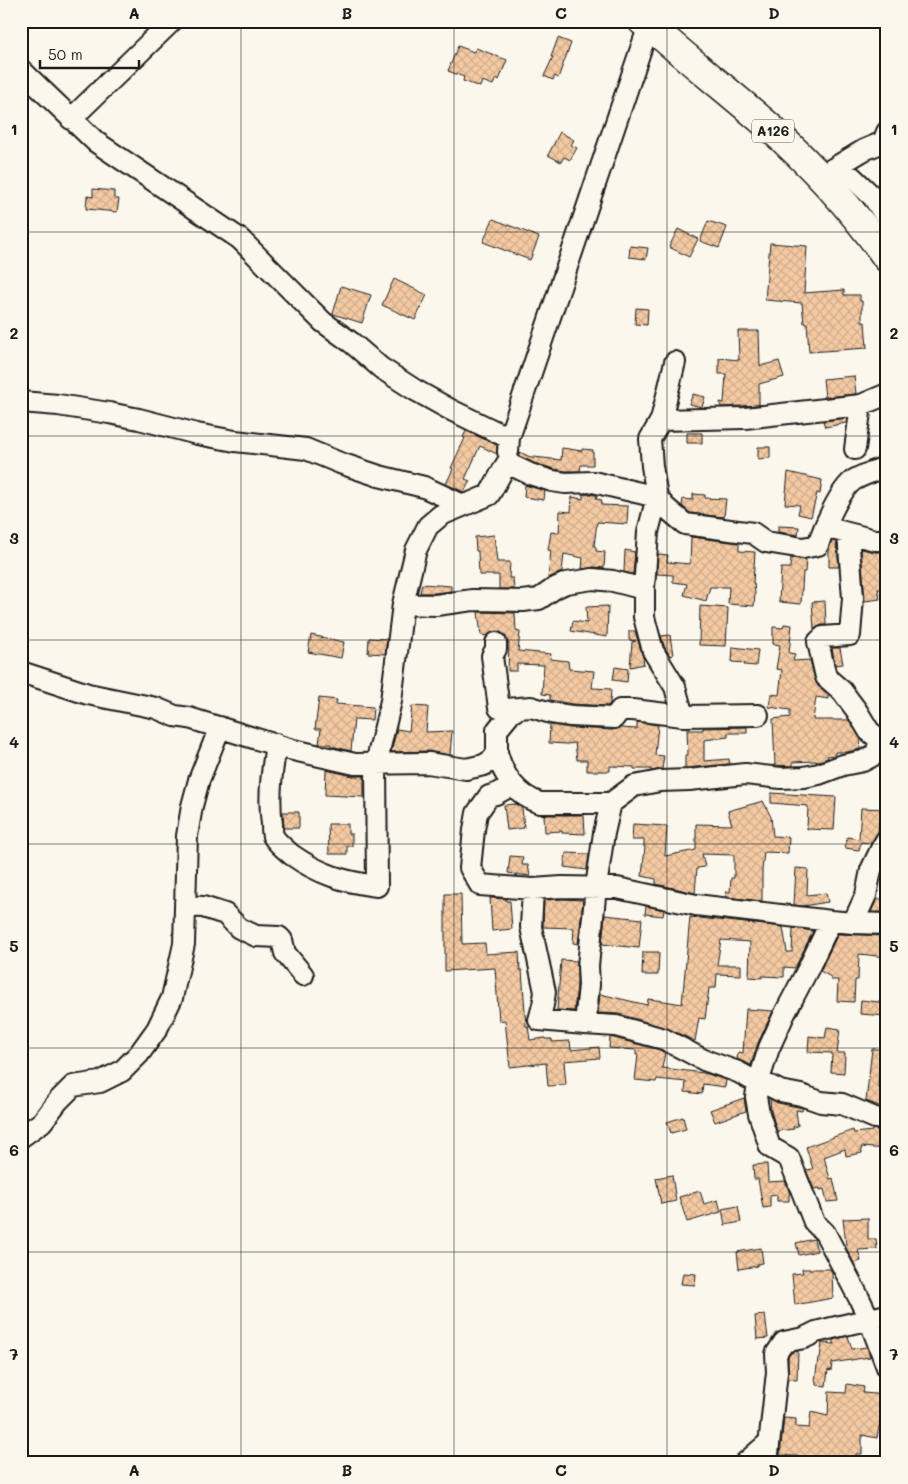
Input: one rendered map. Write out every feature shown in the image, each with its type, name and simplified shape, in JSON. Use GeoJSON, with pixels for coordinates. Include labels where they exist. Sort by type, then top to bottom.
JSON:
{"type":"FeatureCollection","features":[{"type":"Feature","properties":{"kind":"highway","name":"A126"},"geometry":{"type":"LineString","coordinates":[[645,23],[827,172],[846,205],[887,258]]}},
{"type":"Feature","properties":{"kind":"street"},"geometry":{"type":"LineString","coordinates":[[72,119],[172,21]]}},
{"type":"Feature","properties":{"kind":"street"},"geometry":{"type":"LineString","coordinates":[[489,495],[507,464],[509,438],[645,23]]}},
{"type":"Feature","properties":{"kind":"street"},"geometry":{"type":"LineString","coordinates":[[21,70],[96,142],[240,239],[324,322],[352,342],[381,368],[444,406],[509,438]]}},
{"type":"Feature","properties":{"kind":"street"},"geometry":{"type":"LineString","coordinates":[[827,172],[864,150],[883,142],[887,132]]}},
{"type":"Feature","properties":{"kind":"street"},"geometry":{"type":"LineString","coordinates":[[827,172],[852,177],[873,197],[887,218]]}},
{"type":"Feature","properties":{"kind":"street"},"geometry":{"type":"LineString","coordinates":[[675,362],[661,420],[650,439],[657,496],[648,532],[644,617],[653,651],[675,687],[683,716]]}},
{"type":"Feature","properties":{"kind":"street"},"geometry":{"type":"LineString","coordinates":[[661,420],[745,418],[861,405],[887,394]]}},
{"type":"Feature","properties":{"kind":"street"},"geometry":{"type":"LineString","coordinates":[[21,402],[58,405],[109,413],[235,441],[306,449],[378,476],[424,487],[463,505]]}},
{"type":"Feature","properties":{"kind":"street"},"geometry":{"type":"LineString","coordinates":[[855,449],[861,405]]}},
{"type":"Feature","properties":{"kind":"street"},"geometry":{"type":"LineString","coordinates":[[507,464],[552,481],[565,483],[593,482],[657,496],[685,524],[753,533],[766,542],[803,548],[818,545],[825,526],[842,494],[852,481],[887,466]]}},
{"type":"Feature","properties":{"kind":"street"},"geometry":{"type":"LineString","coordinates":[[276,744],[271,774],[270,807],[273,835],[285,850],[306,865],[325,874],[356,884],[377,886],[376,764],[391,701],[403,604],[416,550],[428,526],[441,515],[489,495],[508,482],[530,474]]}},
{"type":"Feature","properties":{"kind":"street"},"geometry":{"type":"LineString","coordinates":[[825,526],[848,534],[876,540],[887,540]]}},
{"type":"Feature","properties":{"kind":"street"},"geometry":{"type":"LineString","coordinates":[[518,708],[511,713],[497,730],[497,752],[500,766],[512,785],[529,800],[540,803],[611,803],[634,786],[660,781],[745,774],[781,778],[804,777],[819,774],[843,765],[863,762],[876,754],[883,741],[869,731],[858,711],[842,691],[826,677],[818,642],[822,637],[850,635],[853,598],[848,534]]}},
{"type":"Feature","properties":{"kind":"street"},"geometry":{"type":"LineString","coordinates":[[403,604],[436,605],[473,600],[523,601],[539,599],[566,583],[593,579],[644,588]]}},
{"type":"Feature","properties":{"kind":"street"},"geometry":{"type":"LineString","coordinates":[[496,644],[492,656],[499,708],[531,707],[571,716],[614,718],[620,710],[683,716],[758,715]]}},
{"type":"Feature","properties":{"kind":"street"},"geometry":{"type":"LineString","coordinates":[[21,672],[88,694],[156,708],[175,716],[189,718],[276,744],[348,762],[376,764],[428,762],[466,769],[484,765],[492,760],[497,752]]}},
{"type":"Feature","properties":{"kind":"street"},"geometry":{"type":"LineString","coordinates":[[21,1137],[42,1122],[58,1101],[73,1086],[100,1082],[122,1071],[139,1054],[157,1029],[172,998],[184,944],[187,836],[192,806],[199,780],[220,727]]}},
{"type":"Feature","properties":{"kind":"street"},"geometry":{"type":"LineString","coordinates":[[466,769],[489,796]]}},
{"type":"Feature","properties":{"kind":"street"},"geometry":{"type":"LineString","coordinates":[[512,785],[489,796],[477,813],[470,868],[480,885],[533,889],[562,887],[616,888],[696,905],[831,921],[887,924]]}},
{"type":"Feature","properties":{"kind":"street"},"geometry":{"type":"LineString","coordinates":[[585,1024],[589,985],[588,966],[596,887],[604,833],[611,803]]}},
{"type":"Feature","properties":{"kind":"street"},"geometry":{"type":"LineString","coordinates":[[852,923],[866,895],[871,870],[880,849],[887,839]]}},
{"type":"Feature","properties":{"kind":"street"},"geometry":{"type":"LineString","coordinates":[[533,889],[531,927],[545,992],[539,1020],[616,1026],[664,1039],[704,1060],[738,1072],[758,1083],[780,1091],[801,1095],[821,1102],[842,1104],[875,1118],[887,1120]]}},
{"type":"Feature","properties":{"kind":"street"},"geometry":{"type":"LineString","coordinates":[[185,906],[203,907],[225,914],[239,928],[256,936],[279,937],[282,940],[285,953],[303,975]]}},
{"type":"Feature","properties":{"kind":"street"},"geometry":{"type":"LineString","coordinates":[[831,921],[769,1048],[758,1083],[756,1097],[759,1114],[770,1147],[789,1158],[814,1222],[825,1233],[860,1298],[878,1317],[887,1367]]}},
{"type":"Feature","properties":{"kind":"street"},"geometry":{"type":"LineString","coordinates":[[767,1463],[777,1372],[776,1354],[784,1342],[878,1317]]}},
{"type":"Feature","properties":{"kind":"street"},"geometry":{"type":"LineString","coordinates":[[745,1463],[768,1442]]}},
{"type":"Feature","properties":{"kind":"building"},"geometry":{"type":"Polygon","coordinates":[[[558,38],[571,43],[558,78],[555,76],[553,80],[544,76],[553,57],[551,57],[558,38]]]}},
{"type":"Feature","properties":{"kind":"building"},"geometry":{"type":"Polygon","coordinates":[[[458,46],[474,52],[476,48],[507,60],[499,80],[496,78],[493,85],[482,81],[480,87],[463,81],[464,77],[448,71],[458,46]]]}},
{"type":"Feature","properties":{"kind":"building"},"geometry":{"type":"Polygon","coordinates":[[[560,132],[574,140],[571,145],[577,148],[570,160],[564,157],[561,162],[548,155],[560,132]]]}},
{"type":"Feature","properties":{"kind":"building"},"geometry":{"type":"Polygon","coordinates":[[[93,189],[114,191],[114,199],[119,199],[117,212],[86,209],[87,196],[93,197],[93,189]]]}},
{"type":"Feature","properties":{"kind":"building"},"geometry":{"type":"Polygon","coordinates":[[[493,219],[539,237],[530,260],[483,242],[493,219]]]}},
{"type":"Feature","properties":{"kind":"building"},"geometry":{"type":"Polygon","coordinates":[[[708,221],[727,227],[719,248],[700,241],[708,221]]]}},
{"type":"Feature","properties":{"kind":"building"},"geometry":{"type":"Polygon","coordinates":[[[678,229],[698,239],[689,257],[669,247],[678,229]]]}},
{"type":"Feature","properties":{"kind":"building"},"geometry":{"type":"Polygon","coordinates":[[[770,243],[807,246],[804,293],[844,290],[844,295],[860,295],[860,301],[862,301],[862,322],[865,322],[867,348],[809,352],[807,323],[804,323],[802,303],[765,300],[770,243]]]}},
{"type":"Feature","properties":{"kind":"building"},"geometry":{"type":"Polygon","coordinates":[[[630,246],[648,248],[646,259],[629,257],[630,246]]]}},
{"type":"Feature","properties":{"kind":"building"},"geometry":{"type":"Polygon","coordinates":[[[394,279],[427,295],[415,320],[382,305],[394,279]]]}},
{"type":"Feature","properties":{"kind":"building"},"geometry":{"type":"Polygon","coordinates":[[[341,286],[371,295],[362,323],[333,314],[341,286]]]}},
{"type":"Feature","properties":{"kind":"building"},"geometry":{"type":"Polygon","coordinates":[[[636,308],[648,309],[647,325],[635,324],[636,308]]]}},
{"type":"Feature","properties":{"kind":"building"},"geometry":{"type":"Polygon","coordinates":[[[738,331],[759,331],[760,366],[779,361],[784,377],[759,384],[759,405],[721,407],[720,402],[724,403],[726,374],[719,374],[719,358],[739,360],[738,331]]]}},
{"type":"Feature","properties":{"kind":"building"},"geometry":{"type":"Polygon","coordinates":[[[854,376],[856,394],[825,397],[823,379],[854,376]]]}},
{"type":"Feature","properties":{"kind":"building"},"geometry":{"type":"Polygon","coordinates":[[[693,394],[705,397],[702,407],[689,404],[693,394]]]}},
{"type":"Feature","properties":{"kind":"building"},"geometry":{"type":"Polygon","coordinates":[[[847,418],[846,423],[825,427],[823,421],[847,418]]]}},
{"type":"Feature","properties":{"kind":"building"},"geometry":{"type":"Polygon","coordinates":[[[466,431],[497,445],[497,454],[480,446],[465,479],[470,481],[464,492],[446,484],[465,438],[463,437],[466,431]]]}},
{"type":"Feature","properties":{"kind":"building"},"geometry":{"type":"Polygon","coordinates":[[[687,433],[702,433],[702,443],[687,443],[687,433]]]}},
{"type":"Feature","properties":{"kind":"building"},"geometry":{"type":"Polygon","coordinates":[[[758,447],[770,447],[770,458],[758,459],[758,447]]]}},
{"type":"Feature","properties":{"kind":"building"},"geometry":{"type":"Polygon","coordinates":[[[562,448],[582,451],[582,449],[593,450],[593,465],[581,465],[580,471],[566,471],[534,463],[519,456],[520,452],[534,459],[534,457],[561,460],[562,448]]]}},
{"type":"Feature","properties":{"kind":"building"},"geometry":{"type":"Polygon","coordinates":[[[788,472],[822,480],[820,494],[817,493],[811,517],[798,514],[800,505],[785,504],[788,472]]]}},
{"type":"Feature","properties":{"kind":"building"},"geometry":{"type":"Polygon","coordinates":[[[525,485],[545,491],[544,500],[524,497],[525,485]]]}},
{"type":"Feature","properties":{"kind":"building"},"geometry":{"type":"Polygon","coordinates":[[[583,494],[597,495],[596,499],[602,500],[601,505],[628,506],[627,524],[597,522],[594,546],[596,551],[605,552],[604,568],[582,569],[583,558],[564,554],[562,572],[548,578],[551,551],[548,550],[551,532],[559,533],[560,511],[571,512],[572,497],[583,499],[583,494]]]}},
{"type":"Feature","properties":{"kind":"building"},"geometry":{"type":"Polygon","coordinates":[[[693,494],[705,495],[705,498],[726,499],[724,517],[690,513],[682,506],[683,499],[693,500],[693,494]]]}},
{"type":"Feature","properties":{"kind":"building"},"geometry":{"type":"Polygon","coordinates":[[[778,526],[799,527],[798,535],[778,532],[778,526]]]}},
{"type":"Feature","properties":{"kind":"building"},"geometry":{"type":"Polygon","coordinates":[[[494,535],[497,562],[510,562],[509,578],[513,578],[514,589],[499,589],[499,575],[479,575],[478,551],[476,551],[475,537],[494,535]]]}},
{"type":"Feature","properties":{"kind":"building"},"geometry":{"type":"Polygon","coordinates":[[[691,537],[739,543],[739,551],[755,552],[754,606],[728,604],[729,587],[710,587],[706,601],[684,595],[687,584],[673,582],[673,575],[657,574],[658,554],[668,555],[667,562],[690,564],[691,537]]]}},
{"type":"Feature","properties":{"kind":"building"},"geometry":{"type":"Polygon","coordinates":[[[832,541],[837,542],[836,549],[839,567],[829,567],[829,549],[832,541]]]}},
{"type":"Feature","properties":{"kind":"building"},"geometry":{"type":"Polygon","coordinates":[[[861,549],[887,552],[887,589],[878,589],[880,599],[865,601],[861,549]]]}},
{"type":"Feature","properties":{"kind":"building"},"geometry":{"type":"Polygon","coordinates":[[[625,550],[635,552],[633,574],[624,572],[625,550]]]}},
{"type":"Feature","properties":{"kind":"building"},"geometry":{"type":"Polygon","coordinates":[[[791,558],[806,560],[805,572],[803,572],[801,604],[779,602],[781,568],[790,568],[791,558]]]}},
{"type":"Feature","properties":{"kind":"building"},"geometry":{"type":"Polygon","coordinates":[[[422,584],[451,586],[451,591],[420,593],[422,584]]]}},
{"type":"Feature","properties":{"kind":"building"},"geometry":{"type":"Polygon","coordinates":[[[825,601],[826,625],[821,625],[814,629],[812,602],[825,601]]]}},
{"type":"Feature","properties":{"kind":"building"},"geometry":{"type":"Polygon","coordinates":[[[608,606],[607,637],[571,631],[573,621],[587,623],[586,607],[608,606]]]}},
{"type":"Feature","properties":{"kind":"building"},"geometry":{"type":"Polygon","coordinates":[[[700,606],[728,608],[726,646],[699,645],[700,606]]]}},
{"type":"Feature","properties":{"kind":"building"},"geometry":{"type":"Polygon","coordinates":[[[478,612],[515,613],[516,631],[520,632],[518,651],[551,654],[550,659],[568,661],[569,669],[594,671],[592,688],[611,689],[608,706],[572,704],[550,700],[550,695],[542,694],[544,665],[517,664],[517,671],[508,671],[509,643],[502,633],[496,631],[487,636],[481,635],[478,612]]]}},
{"type":"Feature","properties":{"kind":"building"},"geometry":{"type":"Polygon","coordinates":[[[784,624],[792,625],[789,653],[795,654],[793,661],[810,660],[818,686],[828,695],[828,699],[816,697],[813,720],[849,720],[861,739],[860,749],[835,752],[835,755],[827,756],[828,758],[816,762],[793,762],[793,766],[775,765],[773,719],[790,717],[790,710],[769,707],[771,694],[779,695],[782,670],[776,669],[780,645],[773,644],[773,627],[783,628],[784,624]]]}},
{"type":"Feature","properties":{"kind":"building"},"geometry":{"type":"Polygon","coordinates":[[[629,631],[635,631],[644,664],[630,667],[632,642],[636,641],[629,640],[629,631]]]}},
{"type":"Feature","properties":{"kind":"building"},"geometry":{"type":"Polygon","coordinates":[[[311,635],[344,642],[341,658],[308,652],[311,635]]]}},
{"type":"Feature","properties":{"kind":"building"},"geometry":{"type":"Polygon","coordinates":[[[670,635],[673,655],[670,656],[661,636],[670,635]]]}},
{"type":"Feature","properties":{"kind":"building"},"geometry":{"type":"Polygon","coordinates":[[[369,638],[387,639],[385,654],[368,653],[369,638]]]}},
{"type":"Feature","properties":{"kind":"building"},"geometry":{"type":"Polygon","coordinates":[[[733,647],[758,650],[756,666],[732,662],[733,647]]]}},
{"type":"Feature","properties":{"kind":"building"},"geometry":{"type":"Polygon","coordinates":[[[832,648],[840,648],[843,664],[835,665],[832,648]]]}},
{"type":"Feature","properties":{"kind":"building"},"geometry":{"type":"Polygon","coordinates":[[[615,667],[628,669],[627,682],[613,680],[615,667]]]}},
{"type":"Feature","properties":{"kind":"building"},"geometry":{"type":"Polygon","coordinates":[[[319,698],[337,700],[336,704],[373,707],[372,720],[354,719],[351,751],[331,746],[331,744],[319,744],[321,729],[315,729],[319,698]]]}},
{"type":"Feature","properties":{"kind":"building"},"geometry":{"type":"Polygon","coordinates":[[[412,706],[428,707],[426,732],[452,731],[450,755],[428,751],[391,752],[397,729],[409,731],[412,706]]]}},
{"type":"Feature","properties":{"kind":"building"},"geometry":{"type":"Polygon","coordinates":[[[637,722],[658,725],[655,755],[664,756],[662,769],[651,771],[651,769],[610,766],[610,771],[587,771],[587,760],[577,760],[575,743],[549,743],[550,725],[613,730],[620,728],[637,729],[637,722]]]}},
{"type":"Feature","properties":{"kind":"building"},"geometry":{"type":"Polygon","coordinates":[[[747,727],[747,733],[728,733],[728,737],[704,740],[704,761],[729,759],[730,764],[685,768],[685,755],[688,755],[687,730],[747,727]]]}},
{"type":"Feature","properties":{"kind":"building"},"geometry":{"type":"Polygon","coordinates":[[[326,770],[353,776],[364,776],[364,797],[325,795],[326,770]]]}},
{"type":"Feature","properties":{"kind":"building"},"geometry":{"type":"Polygon","coordinates":[[[771,793],[836,797],[834,830],[807,829],[808,806],[771,803],[771,793]]]}},
{"type":"Feature","properties":{"kind":"building"},"geometry":{"type":"Polygon","coordinates":[[[763,801],[771,817],[773,836],[789,837],[788,853],[764,852],[762,901],[726,897],[726,892],[730,892],[731,878],[734,878],[734,855],[702,854],[705,867],[697,868],[695,893],[656,884],[656,879],[642,876],[644,840],[632,840],[633,824],[667,826],[665,856],[696,850],[696,824],[732,825],[728,811],[763,801]]]}},
{"type":"Feature","properties":{"kind":"building"},"geometry":{"type":"Polygon","coordinates":[[[516,804],[522,808],[524,828],[507,830],[504,805],[516,804]]]}},
{"type":"Feature","properties":{"kind":"building"},"geometry":{"type":"Polygon","coordinates":[[[861,808],[887,809],[887,822],[879,822],[878,832],[871,843],[861,842],[859,850],[845,848],[847,837],[859,839],[861,808]]]}},
{"type":"Feature","properties":{"kind":"building"},"geometry":{"type":"Polygon","coordinates":[[[283,812],[299,812],[299,828],[284,828],[283,812]]]}},
{"type":"Feature","properties":{"kind":"building"},"geometry":{"type":"Polygon","coordinates":[[[544,815],[584,815],[585,834],[562,833],[562,831],[545,832],[544,815]]]}},
{"type":"Feature","properties":{"kind":"building"},"geometry":{"type":"Polygon","coordinates":[[[328,824],[348,824],[348,834],[352,834],[352,846],[347,846],[347,854],[329,854],[328,824]]]}},
{"type":"Feature","properties":{"kind":"building"},"geometry":{"type":"Polygon","coordinates":[[[566,853],[589,854],[587,870],[564,867],[566,853]]]}},
{"type":"Feature","properties":{"kind":"building"},"geometry":{"type":"Polygon","coordinates":[[[510,856],[523,857],[522,865],[528,865],[530,876],[508,873],[510,856]]]}},
{"type":"Feature","properties":{"kind":"building"},"geometry":{"type":"Polygon","coordinates":[[[796,868],[808,869],[807,895],[826,893],[828,902],[803,906],[794,905],[796,868]]]}},
{"type":"Feature","properties":{"kind":"building"},"geometry":{"type":"Polygon","coordinates":[[[445,894],[461,894],[462,944],[485,943],[486,954],[519,952],[526,1026],[528,1026],[530,1040],[545,1038],[552,1039],[552,1042],[570,1041],[571,1050],[599,1047],[600,1058],[564,1061],[566,1085],[548,1086],[546,1063],[510,1067],[505,1020],[499,1021],[495,968],[445,971],[445,894]]]}},
{"type":"Feature","properties":{"kind":"building"},"geometry":{"type":"Polygon","coordinates":[[[490,898],[510,901],[512,929],[492,931],[490,898]]]}},
{"type":"Feature","properties":{"kind":"building"},"geometry":{"type":"Polygon","coordinates":[[[877,899],[887,899],[887,912],[871,912],[877,899]]]}},
{"type":"Feature","properties":{"kind":"building"},"geometry":{"type":"Polygon","coordinates":[[[544,900],[583,900],[578,944],[573,943],[574,928],[543,927],[544,900]]]}},
{"type":"Feature","properties":{"kind":"building"},"geometry":{"type":"Polygon","coordinates":[[[646,906],[664,910],[663,916],[645,914],[646,906]]]}},
{"type":"Feature","properties":{"kind":"building"},"geometry":{"type":"Polygon","coordinates":[[[605,915],[642,919],[639,948],[602,944],[605,915]]]}},
{"type":"Feature","properties":{"kind":"building"},"geometry":{"type":"Polygon","coordinates":[[[690,917],[783,927],[787,952],[792,952],[793,928],[813,931],[795,968],[784,967],[784,977],[749,977],[750,942],[721,940],[717,965],[741,965],[741,975],[717,974],[716,988],[709,988],[705,1019],[699,1018],[695,1041],[667,1028],[619,1014],[598,1013],[600,994],[647,1005],[648,999],[682,1004],[690,917]]]}},
{"type":"Feature","properties":{"kind":"building"},"geometry":{"type":"Polygon","coordinates":[[[838,934],[887,936],[887,957],[859,954],[858,980],[855,980],[854,1002],[837,1001],[838,980],[831,980],[831,977],[820,971],[838,934]]]}},
{"type":"Feature","properties":{"kind":"building"},"geometry":{"type":"Polygon","coordinates":[[[643,952],[659,952],[658,975],[642,975],[643,952]]]}},
{"type":"Feature","properties":{"kind":"building"},"geometry":{"type":"Polygon","coordinates":[[[561,960],[577,961],[574,1011],[557,1010],[561,960]]]}},
{"type":"Feature","properties":{"kind":"building"},"geometry":{"type":"Polygon","coordinates":[[[861,1000],[887,1003],[887,1016],[860,1014],[861,1000]]]}},
{"type":"Feature","properties":{"kind":"building"},"geometry":{"type":"Polygon","coordinates":[[[746,1009],[773,1011],[758,1043],[751,1065],[737,1059],[738,1052],[743,1053],[746,1009]]]}},
{"type":"Feature","properties":{"kind":"building"},"geometry":{"type":"Polygon","coordinates":[[[827,1027],[840,1029],[837,1053],[845,1053],[844,1073],[831,1072],[832,1053],[808,1052],[809,1036],[825,1038],[827,1027]]]}},
{"type":"Feature","properties":{"kind":"building"},"geometry":{"type":"Polygon","coordinates":[[[610,1037],[660,1050],[665,1053],[662,1068],[704,1073],[726,1080],[725,1087],[703,1084],[702,1094],[685,1092],[686,1082],[657,1079],[656,1082],[635,1080],[638,1055],[636,1055],[636,1050],[609,1048],[610,1037]]]}},
{"type":"Feature","properties":{"kind":"building"},"geometry":{"type":"Polygon","coordinates":[[[872,1049],[881,1049],[878,1087],[883,1088],[882,1107],[866,1101],[872,1049]]]}},
{"type":"Feature","properties":{"kind":"building"},"geometry":{"type":"Polygon","coordinates":[[[744,1098],[746,1111],[715,1122],[710,1110],[744,1098]]]}},
{"type":"Feature","properties":{"kind":"building"},"geometry":{"type":"Polygon","coordinates":[[[770,1099],[778,1103],[803,1108],[802,1111],[796,1110],[798,1126],[793,1127],[794,1129],[777,1131],[771,1111],[770,1099]]]}},
{"type":"Feature","properties":{"kind":"building"},"geometry":{"type":"Polygon","coordinates":[[[683,1117],[686,1129],[671,1133],[667,1122],[683,1117]]]}},
{"type":"Feature","properties":{"kind":"building"},"geometry":{"type":"Polygon","coordinates":[[[872,1129],[887,1132],[887,1149],[861,1147],[862,1153],[846,1156],[845,1149],[824,1157],[830,1179],[833,1178],[838,1201],[827,1202],[824,1189],[814,1189],[806,1170],[813,1169],[806,1147],[853,1130],[854,1133],[872,1131],[872,1129]]]}},
{"type":"Feature","properties":{"kind":"building"},"geometry":{"type":"Polygon","coordinates":[[[767,1164],[768,1182],[785,1181],[790,1194],[789,1201],[777,1201],[777,1195],[770,1196],[770,1207],[763,1208],[758,1179],[754,1179],[753,1165],[767,1164]]]}},
{"type":"Feature","properties":{"kind":"building"},"geometry":{"type":"Polygon","coordinates":[[[672,1175],[676,1201],[661,1204],[656,1178],[672,1175]]]}},
{"type":"Feature","properties":{"kind":"building"},"geometry":{"type":"Polygon","coordinates":[[[700,1191],[704,1204],[718,1200],[721,1212],[687,1222],[679,1197],[700,1191]]]}},
{"type":"Feature","properties":{"kind":"building"},"geometry":{"type":"Polygon","coordinates":[[[738,1206],[741,1222],[725,1225],[722,1209],[738,1206]]]}},
{"type":"Feature","properties":{"kind":"building"},"geometry":{"type":"Polygon","coordinates":[[[868,1218],[868,1239],[876,1239],[877,1249],[858,1250],[861,1261],[854,1263],[845,1246],[843,1219],[868,1218]]]}},
{"type":"Feature","properties":{"kind":"building"},"geometry":{"type":"Polygon","coordinates":[[[814,1239],[817,1251],[799,1255],[796,1243],[814,1239]]]}},
{"type":"Feature","properties":{"kind":"building"},"geometry":{"type":"Polygon","coordinates":[[[761,1248],[763,1263],[739,1269],[737,1252],[761,1248]]]}},
{"type":"Feature","properties":{"kind":"building"},"geometry":{"type":"Polygon","coordinates":[[[802,1269],[830,1269],[832,1272],[833,1298],[795,1305],[792,1274],[803,1273],[802,1269]]]}},
{"type":"Feature","properties":{"kind":"building"},"geometry":{"type":"Polygon","coordinates":[[[683,1273],[696,1274],[695,1285],[681,1284],[683,1273]]]}},
{"type":"Feature","properties":{"kind":"building"},"geometry":{"type":"Polygon","coordinates":[[[765,1315],[768,1338],[757,1339],[755,1316],[765,1315]]]}},
{"type":"Feature","properties":{"kind":"building"},"geometry":{"type":"Polygon","coordinates":[[[848,1336],[852,1349],[867,1347],[870,1357],[832,1363],[831,1371],[828,1370],[826,1386],[816,1385],[818,1358],[820,1358],[822,1343],[835,1344],[833,1340],[848,1336]]]}},
{"type":"Feature","properties":{"kind":"building"},"geometry":{"type":"Polygon","coordinates":[[[798,1351],[797,1380],[788,1379],[788,1357],[791,1353],[798,1351]]]}},
{"type":"Feature","properties":{"kind":"building"},"geometry":{"type":"Polygon","coordinates":[[[847,1384],[864,1387],[863,1393],[887,1395],[887,1411],[882,1411],[877,1438],[862,1435],[862,1454],[856,1454],[856,1463],[813,1463],[813,1461],[805,1460],[806,1457],[780,1455],[784,1418],[796,1419],[796,1427],[809,1428],[811,1412],[828,1416],[829,1392],[846,1393],[847,1384]]]}}]}
